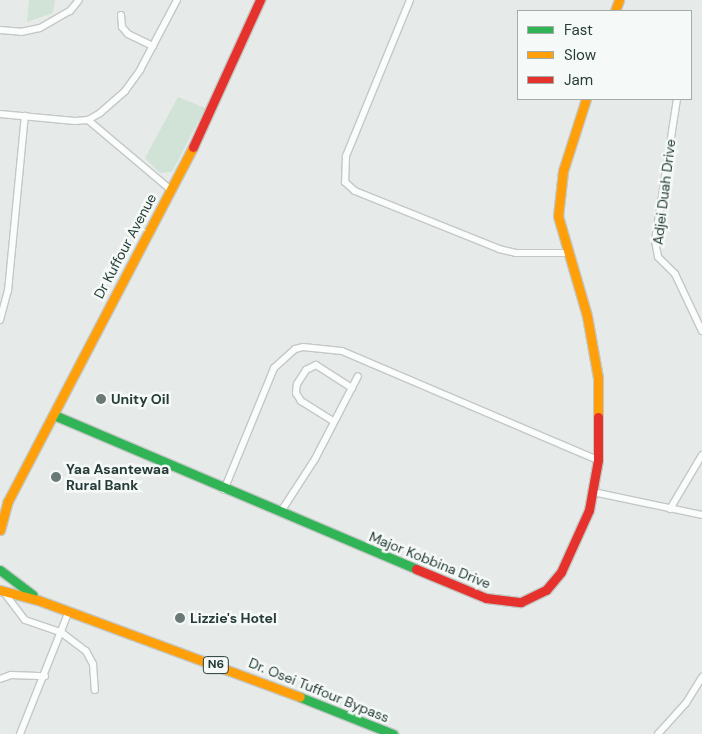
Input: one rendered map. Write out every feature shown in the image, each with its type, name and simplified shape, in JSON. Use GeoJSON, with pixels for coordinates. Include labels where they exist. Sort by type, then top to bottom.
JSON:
{"type":"FeatureCollection","features":[{"type":"Feature","properties":{"kind":"main road","name":"Dr Kuffour Avenue"},"geometry":{"type":"LineString","coordinates":[[8,501],[207,120],[260,0]]}},
{"type":"Feature","properties":{"kind":"main road","name":"Major Kobbina Drive"},"geometry":{"type":"LineString","coordinates":[[54,415],[224,490],[486,598],[522,602],[546,590],[561,572],[578,537],[593,492],[598,460],[598,378],[587,316],[560,227],[558,203],[569,149],[586,100]]}},
{"type":"Feature","properties":{"kind":"main road"},"geometry":{"type":"LineString","coordinates":[[0,509],[8,501]]}},
{"type":"Feature","properties":{"kind":"main road"},"geometry":{"type":"LineString","coordinates":[[0,530],[8,501]]}},
{"type":"Feature","properties":{"kind":"main road","name":"Dr. Osei Tuffour Bypass"},"geometry":{"type":"LineString","coordinates":[[0,570],[34,598]]}},
{"type":"Feature","properties":{"kind":"main road","name":"Dr. Osei Tuffour Bypass"},"geometry":{"type":"LineString","coordinates":[[2,593],[34,598],[393,734]]}},
{"type":"Feature","properties":{"kind":"street"},"geometry":{"type":"LineString","coordinates":[[0,30],[21,32],[40,28],[70,11],[79,0]]}},
{"type":"Feature","properties":{"kind":"street"},"geometry":{"type":"LineString","coordinates":[[88,120],[125,91],[153,46],[178,0]]}},
{"type":"Feature","properties":{"kind":"street"},"geometry":{"type":"LineString","coordinates":[[410,0],[346,156],[344,182],[355,191],[498,249],[516,253],[568,253]]}},
{"type":"Feature","properties":{"kind":"street"},"geometry":{"type":"LineString","coordinates":[[121,15],[122,26],[128,34],[153,46]]}},
{"type":"Feature","properties":{"kind":"street","name":"Adjei Duah Drive"},"geometry":{"type":"LineString","coordinates":[[676,100],[654,241],[658,257],[675,274],[702,331]]}},
{"type":"Feature","properties":{"kind":"street"},"geometry":{"type":"LineString","coordinates":[[0,114],[88,120],[170,190]]}},
{"type":"Feature","properties":{"kind":"street"},"geometry":{"type":"LineString","coordinates":[[0,320],[8,291],[25,116]]}},
{"type":"Feature","properties":{"kind":"street"},"geometry":{"type":"LineString","coordinates":[[224,490],[274,368],[295,349],[303,347],[342,351],[598,460]]}},
{"type":"Feature","properties":{"kind":"street"},"geometry":{"type":"LineString","coordinates":[[333,421],[301,401],[296,393],[297,384],[306,370],[316,365],[352,388]]}},
{"type":"Feature","properties":{"kind":"street"},"geometry":{"type":"LineString","coordinates":[[280,513],[315,458],[358,376]]}},
{"type":"Feature","properties":{"kind":"street"},"geometry":{"type":"LineString","coordinates":[[670,509],[702,455]]}},
{"type":"Feature","properties":{"kind":"street"},"geometry":{"type":"LineString","coordinates":[[593,492],[702,515]]}},
{"type":"Feature","properties":{"kind":"street"},"geometry":{"type":"LineString","coordinates":[[2,593],[25,620],[62,633],[86,651],[93,664],[95,690]]}},
{"type":"Feature","properties":{"kind":"street"},"geometry":{"type":"LineString","coordinates":[[20,734],[45,676],[69,611]]}},
{"type":"Feature","properties":{"kind":"street"},"geometry":{"type":"LineString","coordinates":[[0,679],[10,675],[45,676]]}},
{"type":"Feature","properties":{"kind":"street"},"geometry":{"type":"LineString","coordinates":[[658,734],[686,703],[702,677]]}},
{"type":"Feature","properties":{"kind":"green space"},"geometry":{"type":"Polygon","coordinates":[[[29,0],[55,0],[53,13],[27,22],[29,0]]]}},
{"type":"Feature","properties":{"kind":"green space"},"geometry":{"type":"Polygon","coordinates":[[[178,97],[205,108],[172,172],[160,173],[145,158],[178,97]]]}},
{"type":"Feature","properties":{"kind":"traffic: fast"},"geometry":{"type":"LineString","coordinates":[[54,415],[416,569]]}},
{"type":"Feature","properties":{"kind":"traffic: fast"},"geometry":{"type":"LineString","coordinates":[[0,570],[33,595]]}},
{"type":"Feature","properties":{"kind":"traffic: fast"},"geometry":{"type":"LineString","coordinates":[[300,697],[393,734]]}},
{"type":"Feature","properties":{"kind":"traffic: slow"},"geometry":{"type":"LineString","coordinates":[[615,10],[619,0]]}},
{"type":"Feature","properties":{"kind":"traffic: slow"},"geometry":{"type":"LineString","coordinates":[[586,100],[563,171],[558,216],[587,316],[598,378],[598,417]]}},
{"type":"Feature","properties":{"kind":"traffic: slow"},"geometry":{"type":"LineString","coordinates":[[0,530],[8,501],[193,147]]}},
{"type":"Feature","properties":{"kind":"traffic: slow"},"geometry":{"type":"LineString","coordinates":[[0,590],[38,600],[300,697]]}},
{"type":"Feature","properties":{"kind":"traffic: jam"},"geometry":{"type":"LineString","coordinates":[[193,147],[260,0]]}},
{"type":"Feature","properties":{"kind":"traffic: jam"},"geometry":{"type":"LineString","coordinates":[[416,569],[486,598],[521,602],[546,590],[561,572],[589,510],[598,460],[598,417]]}},
{"type":"Feature","properties":{"kind":"place","name":"Unity Oil"},"geometry":{"type":"Point","coordinates":[101,399]}},
{"type":"Feature","properties":{"kind":"place","name":"Yaa Asantewaa Rural Bank"},"geometry":{"type":"Point","coordinates":[56,477]}},
{"type":"Feature","properties":{"kind":"place","name":"Lizzie's Hotel"},"geometry":{"type":"Point","coordinates":[180,618]}}]}
